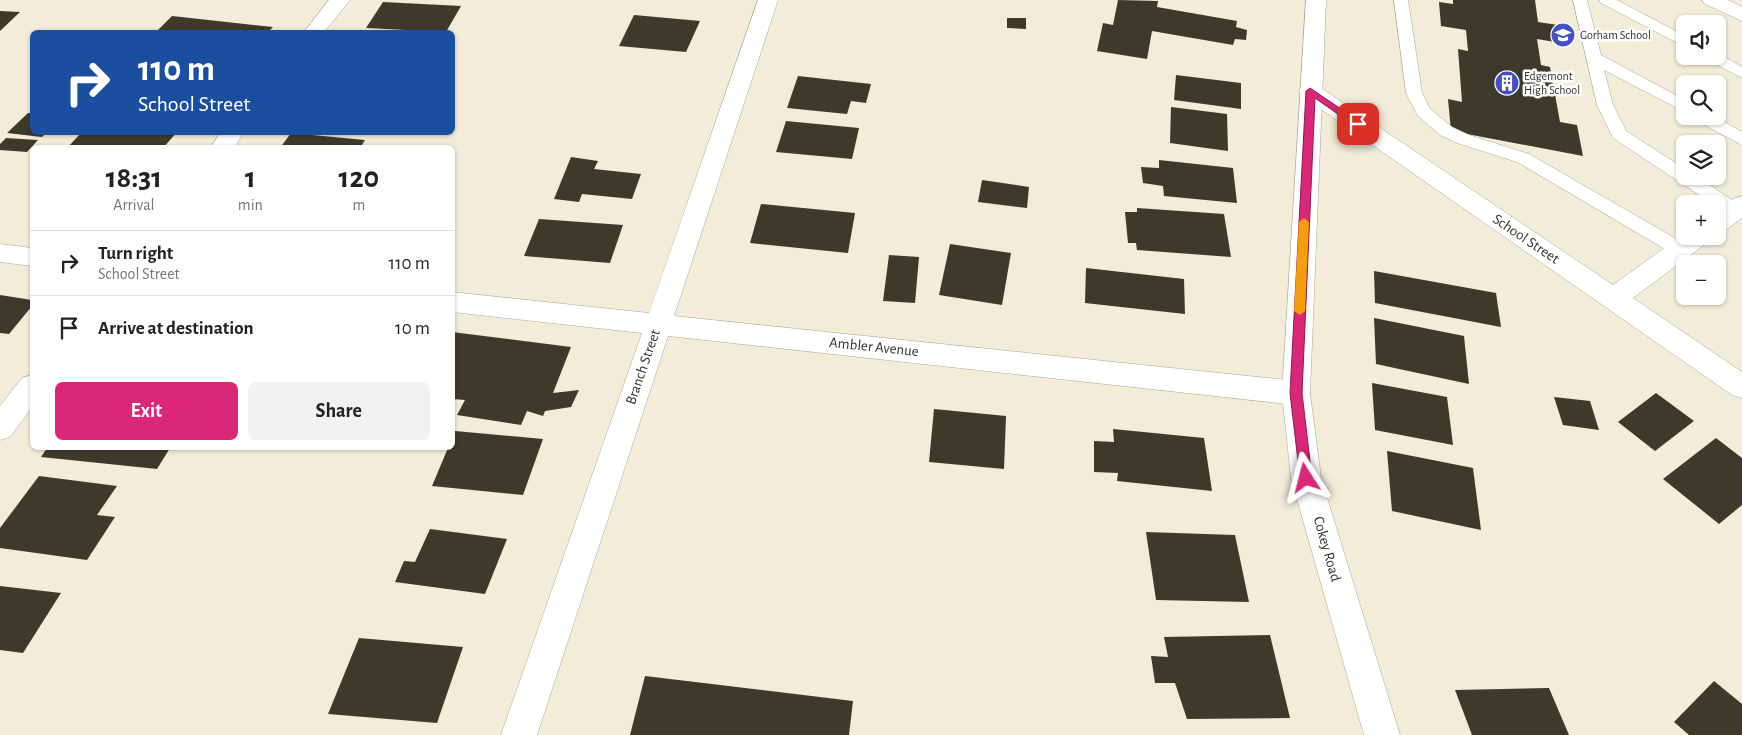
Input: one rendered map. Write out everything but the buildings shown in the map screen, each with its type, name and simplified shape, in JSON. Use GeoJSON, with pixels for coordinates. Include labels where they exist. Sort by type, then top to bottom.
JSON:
{"type":"FeatureCollection","features":[{"type":"Feature","properties":{"kind":"street"},"geometry":{"type":"LineString","coordinates":[[316,30],[340,0]]}},
{"type":"Feature","properties":{"kind":"street","name":"Branch Street"},"geometry":{"type":"LineString","coordinates":[[519,735],[768,0]]}},
{"type":"Feature","properties":{"kind":"street","name":"Cokey Road"},"geometry":{"type":"LineString","coordinates":[[1316,0],[1296,393],[1306,478],[1382,735]]}},
{"type":"Feature","properties":{"kind":"street"},"geometry":{"type":"LineString","coordinates":[[1712,0],[1742,15]]}},
{"type":"Feature","properties":{"kind":"street","name":"School Street"},"geometry":{"type":"LineString","coordinates":[[1310,91],[1742,387]]}},
{"type":"Feature","properties":{"kind":"street"},"geometry":{"type":"LineString","coordinates":[[1613,299],[1687,245]]}},
{"type":"Feature","properties":{"kind":"street"},"geometry":{"type":"LineString","coordinates":[[0,253],[30,257]]}},
{"type":"Feature","properties":{"kind":"street","name":"Ambler Avenue"},"geometry":{"type":"LineString","coordinates":[[455,302],[1296,393]]}},
{"type":"Feature","properties":{"kind":"street"},"geometry":{"type":"LineString","coordinates":[[0,428],[30,389]]}},
{"type":"Feature","properties":{"kind":"lane"},"geometry":{"type":"LineString","coordinates":[[1401,0],[1414,93],[1424,112],[1446,130],[1463,139],[1523,158],[1676,236]]}},
{"type":"Feature","properties":{"kind":"lane"},"geometry":{"type":"LineString","coordinates":[[1580,0],[1605,105],[1619,134],[1731,213]]}},
{"type":"Feature","properties":{"kind":"lane"},"geometry":{"type":"LineString","coordinates":[[1606,0],[1676,37]]}},
{"type":"Feature","properties":{"kind":"lane"},"geometry":{"type":"LineString","coordinates":[[1595,64],[1676,103]]}},
{"type":"Feature","properties":{"kind":"lane"},"geometry":{"type":"LineString","coordinates":[[1726,64],[1742,73]]}},
{"type":"Feature","properties":{"kind":"lane"},"geometry":{"type":"LineString","coordinates":[[1717,125],[1742,139]]}},
{"type":"Feature","properties":{"kind":"slow traffic"},"geometry":{"type":"LineString","coordinates":[[1300,311],[1304,222]]}},
{"type":"Feature","properties":{"kind":"place","name":"Gorham School"},"geometry":{"type":"Point","coordinates":[1563,35]}},
{"type":"Feature","properties":{"kind":"place","name":"Edgemont High School"},"geometry":{"type":"Point","coordinates":[1507,83]}},
{"type":"Feature","properties":{"kind":"route"},"geometry":{"type":"LineString","coordinates":[[1306,478],[1296,393],[1310,91],[1358,124]]}}]}
